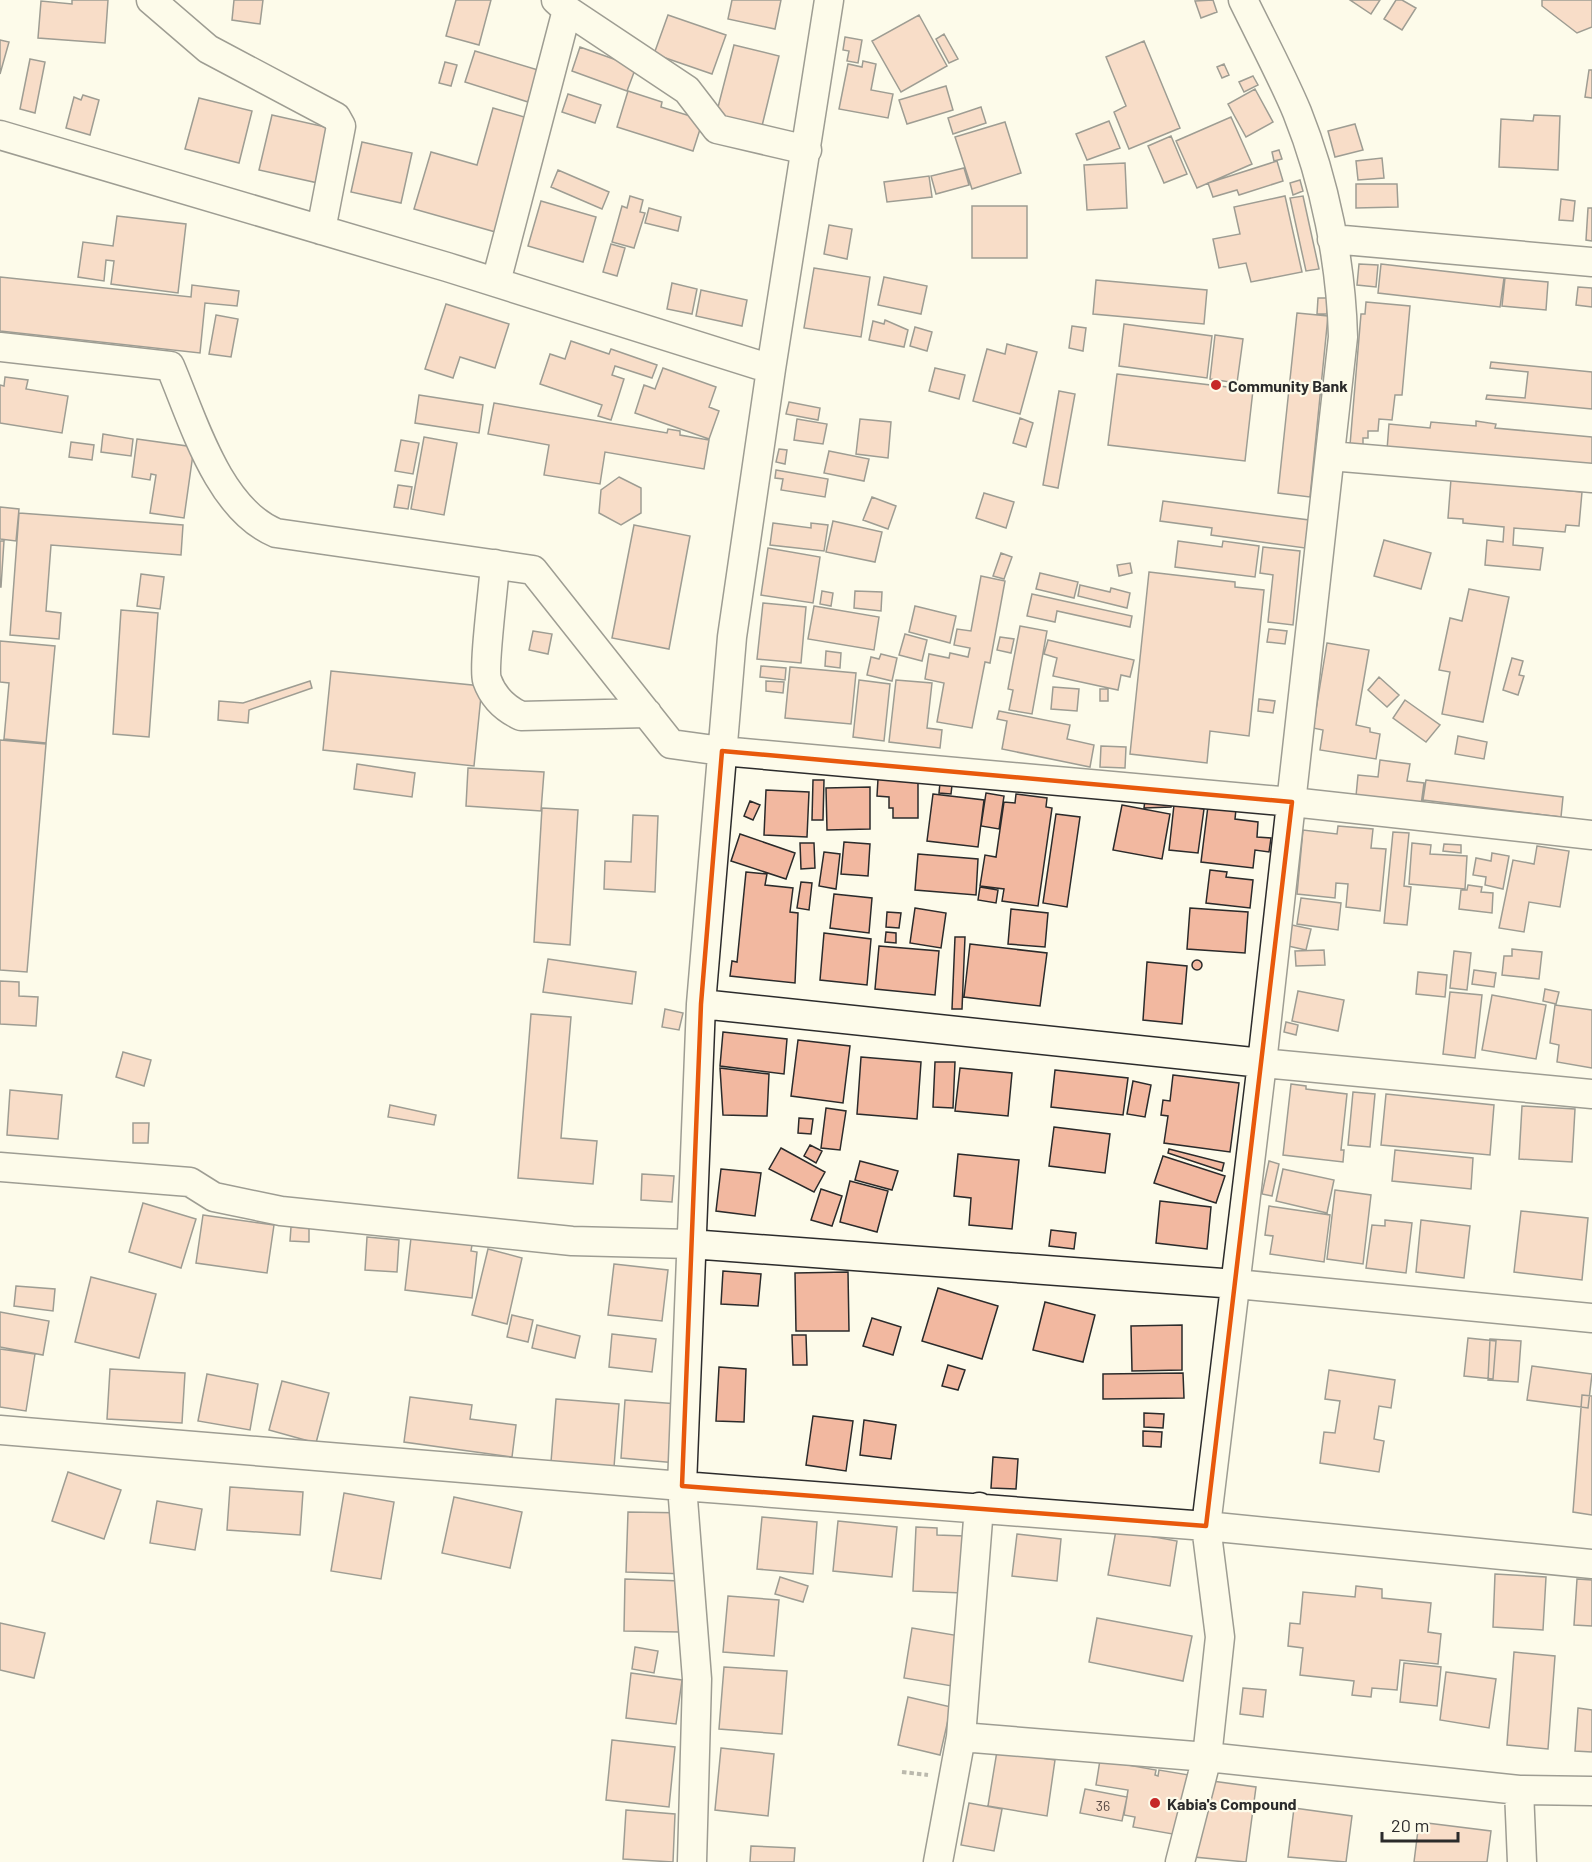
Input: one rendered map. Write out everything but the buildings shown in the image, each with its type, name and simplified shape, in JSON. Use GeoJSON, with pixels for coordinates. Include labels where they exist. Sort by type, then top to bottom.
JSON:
{"type":"FeatureCollection","features":[{"type":"Feature","properties":{"kind":"street"},"geometry":{"type":"LineString","coordinates":[[151,0],[208,49],[336,117],[341,126],[321,230]]}},
{"type":"Feature","properties":{"kind":"street"},"geometry":{"type":"LineString","coordinates":[[692,1862],[697,1679],[682,1486],[700,1004],[732,637],[829,0]]}},
{"type":"Feature","properties":{"kind":"street"},"geometry":{"type":"LineString","coordinates":[[1180,1862],[1207,1757],[1220,1637],[1206,1526],[1262,1063],[1343,337],[1342,310],[1332,239],[1316,173],[1297,113],[1244,0]]}},
{"type":"Feature","properties":{"kind":"street"},"geometry":{"type":"LineString","coordinates":[[496,282],[562,5],[687,90],[717,129],[807,150]]}},
{"type":"Feature","properties":{"kind":"street"},"geometry":{"type":"LineString","coordinates":[[0,135],[496,282],[771,369]]}},
{"type":"Feature","properties":{"kind":"street"},"geometry":{"type":"LineString","coordinates":[[1332,239],[1592,262]]}},
{"type":"Feature","properties":{"kind":"street"},"geometry":{"type":"LineString","coordinates":[[0,347],[170,366],[214,469],[242,510],[260,526],[276,533],[533,570],[671,744],[722,751],[1292,802],[1592,835]]}},
{"type":"Feature","properties":{"kind":"street"},"geometry":{"type":"LineString","coordinates":[[1330,456],[1592,478]]}},
{"type":"Feature","properties":{"kind":"street"},"geometry":{"type":"LineString","coordinates":[[495,564],[486,678],[495,696],[509,710],[522,716],[647,713]]}},
{"type":"Feature","properties":{"kind":"street"},"geometry":{"type":"LineString","coordinates":[[700,1004],[1262,1063],[1592,1094]]}},
{"type":"Feature","properties":{"kind":"street"},"geometry":{"type":"LineString","coordinates":[[0,1167],[190,1182],[214,1197],[281,1211],[572,1242],[690,1244],[1236,1284],[1592,1318]]}},
{"type":"Feature","properties":{"kind":"street"},"geometry":{"type":"LineString","coordinates":[[0,1430],[1206,1526],[1592,1564]]}},
{"type":"Feature","properties":{"kind":"street"},"geometry":{"type":"LineString","coordinates":[[938,1862],[961,1737],[979,1507]]}},
{"type":"Feature","properties":{"kind":"street"},"geometry":{"type":"LineString","coordinates":[[961,1737],[1207,1757],[1519,1790],[1592,1791]]}},
{"type":"Feature","properties":{"kind":"street"},"geometry":{"type":"LineString","coordinates":[[1519,1790],[1522,1862]]}},
{"type":"Feature","properties":{"kind":"highlighted area"},"geometry":{"type":"Polygon","coordinates":[[[722,751],[1292,802],[1206,1526],[682,1486],[701,1004],[722,751]]]}},
{"type":"Feature","properties":{"kind":"place","name":"Community Bank"},"geometry":{"type":"Point","coordinates":[1216,385]}},
{"type":"Feature","properties":{"kind":"place","name":"Kabia's Compound"},"geometry":{"type":"Point","coordinates":[1155,1803]}}]}
